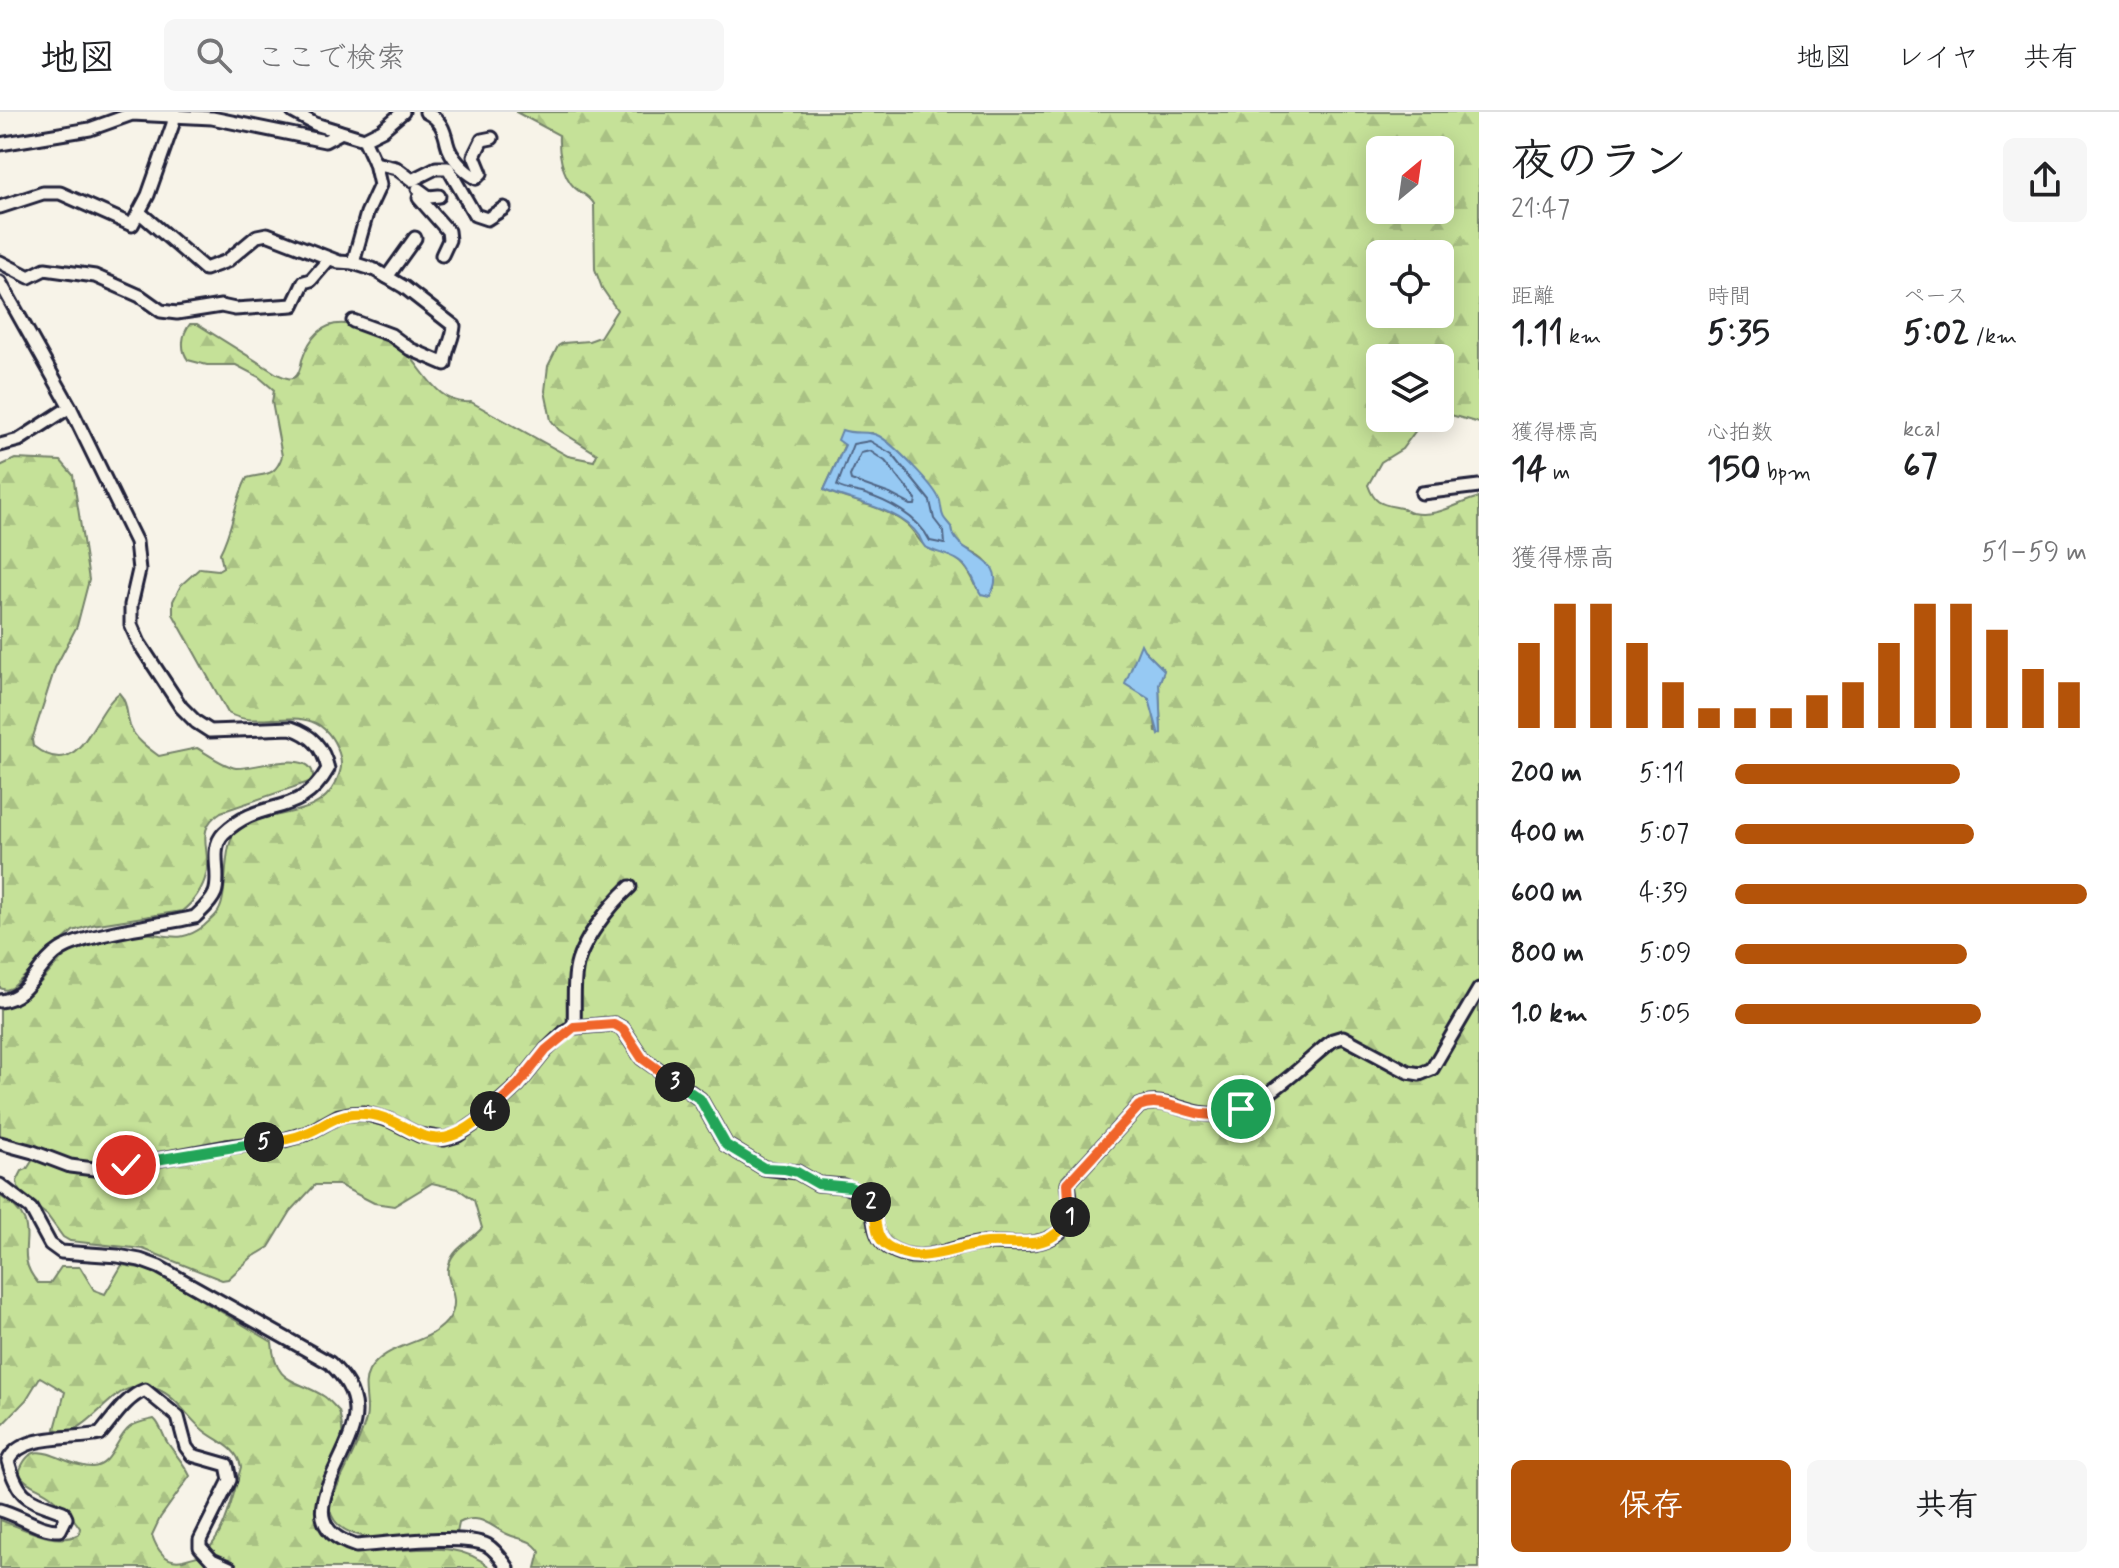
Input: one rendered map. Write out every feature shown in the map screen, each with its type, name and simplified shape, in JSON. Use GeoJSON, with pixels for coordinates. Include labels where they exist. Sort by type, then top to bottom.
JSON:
{"type":"FeatureCollection","features":[{"type":"Feature","properties":{"kind":"street"},"geometry":{"type":"LineString","coordinates":[[287,134],[295,113],[315,124],[364,139],[382,130],[403,112]]}},
{"type":"Feature","properties":{"kind":"street"},"geometry":{"type":"LineString","coordinates":[[426,112],[435,116],[447,134],[453,166],[475,215],[487,219],[504,208]]}},
{"type":"Feature","properties":{"kind":"street"},"geometry":{"type":"LineString","coordinates":[[0,144],[90,129],[132,114],[174,113],[212,118],[325,141],[338,131]]}},
{"type":"Feature","properties":{"kind":"street"},"geometry":{"type":"LineString","coordinates":[[0,207],[43,193],[60,193],[132,225],[148,195],[174,113]]}},
{"type":"Feature","properties":{"kind":"street"},"geometry":{"type":"LineString","coordinates":[[412,180],[436,168],[453,166],[476,178],[481,173],[474,156],[482,140],[492,138]]}},
{"type":"Feature","properties":{"kind":"street"},"geometry":{"type":"LineString","coordinates":[[353,263],[367,213],[380,185],[375,163],[364,139]]}},
{"type":"Feature","properties":{"kind":"street"},"geometry":{"type":"LineString","coordinates":[[375,163],[396,168],[412,180],[422,194],[439,196]]}},
{"type":"Feature","properties":{"kind":"street"},"geometry":{"type":"LineString","coordinates":[[422,194],[419,198],[448,231],[449,240],[442,255]]}},
{"type":"Feature","properties":{"kind":"street"},"geometry":{"type":"LineString","coordinates":[[139,212],[205,269],[227,261],[257,236],[267,234],[329,259],[353,263],[387,277],[454,326],[445,352],[445,364],[410,349],[391,335],[353,321]]}},
{"type":"Feature","properties":{"kind":"street"},"geometry":{"type":"LineString","coordinates":[[387,277],[415,238]]}},
{"type":"Feature","properties":{"kind":"street"},"geometry":{"type":"LineString","coordinates":[[0,262],[29,277],[45,269],[95,276],[140,296],[161,311],[177,313],[221,306],[235,309],[293,305],[304,282],[311,280],[329,259]]}},
{"type":"Feature","properties":{"kind":"street"},"geometry":{"type":"LineString","coordinates":[[0,282],[70,407],[136,542],[139,570],[131,605],[131,625],[139,643],[181,707],[210,731],[291,728],[303,732],[319,745],[328,769],[312,792],[298,801],[243,817],[221,835],[216,848],[216,892],[195,917],[80,940],[57,951],[24,990],[11,1000],[0,1001]]}},
{"type":"Feature","properties":{"kind":"street"},"geometry":{"type":"LineString","coordinates":[[0,445],[19,440],[70,407]]}},
{"type":"Feature","properties":{"kind":"street"},"geometry":{"type":"LineString","coordinates":[[1422,493],[1479,486]]}},
{"type":"Feature","properties":{"kind":"street"},"geometry":{"type":"LineString","coordinates":[[574,1027],[576,969],[580,958],[612,903],[630,887]]}},
{"type":"Feature","properties":{"kind":"street"},"geometry":{"type":"LineString","coordinates":[[0,1143],[70,1166],[102,1170],[226,1147],[284,1140],[308,1133],[349,1114],[364,1113],[389,1120],[419,1135],[444,1139],[458,1135],[477,1122],[518,1085],[546,1050],[574,1027],[614,1024],[623,1029],[642,1058],[700,1099],[726,1145],[764,1168],[797,1172],[818,1184],[844,1186],[868,1196],[881,1240],[888,1247],[925,1257],[982,1243],[1019,1245],[1037,1242],[1063,1229],[1072,1211],[1068,1183],[1139,1106],[1147,1102],[1204,1114],[1222,1114],[1241,1109],[1268,1093],[1333,1040],[1343,1037],[1408,1072],[1420,1074],[1432,1069],[1479,989]]}},
{"type":"Feature","properties":{"kind":"street"},"geometry":{"type":"LineString","coordinates":[[0,1185],[31,1209],[50,1244],[61,1252],[118,1256],[159,1267],[330,1363],[346,1379],[356,1412],[353,1432],[321,1508],[324,1525],[341,1541],[356,1546],[456,1540],[473,1542],[489,1546],[508,1568]]}},
{"type":"Feature","properties":{"kind":"street"},"geometry":{"type":"LineString","coordinates":[[0,1510],[50,1530],[60,1530],[66,1518],[63,1512],[26,1498],[17,1485],[8,1461],[12,1451],[27,1443],[100,1434],[116,1414],[145,1390],[178,1417],[186,1447],[192,1455],[227,1465],[230,1480],[200,1540],[200,1547],[212,1560],[230,1568]]}},
{"type":"Feature","properties":{"kind":"green space"},"geometry":{"type":"Polygon","coordinates":[[[516,112],[1479,112],[1479,423],[1454,416],[1454,344],[1366,344],[1366,432],[1415,432],[1402,449],[1381,462],[1368,485],[1380,502],[1421,514],[1438,512],[1479,497],[1479,1568],[536,1568],[540,1552],[533,1544],[473,1519],[459,1523],[457,1533],[403,1538],[362,1536],[346,1530],[334,1520],[329,1504],[363,1429],[369,1371],[386,1354],[432,1333],[450,1317],[454,1302],[448,1277],[451,1258],[482,1228],[474,1200],[458,1189],[432,1183],[394,1206],[374,1203],[339,1185],[315,1185],[291,1211],[269,1247],[251,1258],[228,1279],[222,1280],[143,1249],[70,1241],[63,1237],[47,1215],[25,1198],[17,1181],[34,1158],[0,1141],[0,1007],[23,999],[63,957],[86,943],[137,934],[185,936],[197,931],[220,908],[234,833],[253,821],[318,803],[336,782],[341,768],[339,753],[330,735],[318,724],[289,718],[258,720],[228,713],[173,614],[173,601],[181,585],[200,568],[218,570],[223,567],[220,553],[247,478],[272,471],[282,456],[272,402],[274,390],[259,377],[236,365],[207,365],[188,360],[183,346],[187,328],[190,324],[197,324],[277,374],[290,378],[298,374],[308,345],[317,333],[337,324],[359,327],[401,348],[433,385],[449,398],[471,402],[568,456],[594,461],[597,454],[559,430],[551,420],[545,391],[548,366],[558,346],[600,337],[617,310],[602,288],[595,269],[594,204],[566,176],[559,135],[516,112]],[[872,433],[853,434],[845,444],[824,490],[897,518],[909,526],[926,547],[961,562],[977,588],[994,588],[987,563],[981,556],[959,544],[952,528],[941,516],[939,503],[872,433]],[[1144,650],[1136,688],[1150,702],[1156,732],[1161,733],[1159,684],[1164,670],[1144,650]]]}},
{"type":"Feature","properties":{"kind":"green space"},"geometry":{"type":"Polygon","coordinates":[[[15,459],[61,461],[73,475],[89,580],[77,626],[55,668],[32,740],[33,746],[50,755],[63,757],[74,751],[119,693],[132,731],[159,756],[197,748],[236,768],[282,762],[304,764],[311,768],[313,777],[309,782],[221,812],[213,819],[205,840],[205,880],[194,900],[182,911],[92,925],[73,931],[12,988],[6,990],[0,988],[0,466],[15,459]]]}},
{"type":"Feature","properties":{"kind":"green space"},"geometry":{"type":"Polygon","coordinates":[[[0,1196],[15,1207],[23,1218],[26,1259],[38,1283],[50,1283],[61,1267],[80,1267],[94,1290],[105,1294],[122,1265],[151,1270],[272,1342],[274,1357],[283,1374],[325,1397],[339,1411],[342,1437],[318,1506],[322,1531],[332,1543],[342,1548],[378,1551],[445,1549],[477,1558],[491,1568],[0,1568],[0,1520],[50,1537],[79,1534],[80,1528],[64,1508],[48,1494],[25,1481],[19,1473],[32,1454],[40,1452],[81,1465],[99,1465],[105,1462],[130,1427],[154,1419],[190,1476],[160,1518],[152,1535],[163,1555],[177,1561],[202,1554],[217,1538],[228,1514],[241,1467],[231,1449],[203,1430],[170,1397],[155,1388],[135,1388],[122,1392],[84,1423],[65,1431],[55,1429],[65,1392],[40,1377],[26,1400],[0,1427],[0,1196]]]}},
{"type":"Feature","properties":{"kind":"water"},"geometry":{"type":"Polygon","coordinates":[[[842,430],[879,436],[922,476],[937,494],[955,538],[989,564],[994,572],[995,582],[990,596],[981,594],[971,574],[955,558],[925,547],[911,526],[888,512],[824,490],[845,445],[838,440],[842,430]]]}},
{"type":"Feature","properties":{"kind":"water"},"geometry":{"type":"Polygon","coordinates":[[[1141,644],[1164,670],[1159,684],[1159,735],[1149,699],[1125,684],[1141,644]]]}},
{"type":"Feature","properties":{"kind":"route"},"geometry":{"type":"LineString","coordinates":[[126,1165],[284,1140],[308,1133],[349,1114],[364,1113],[389,1120],[428,1138],[444,1139],[458,1135],[518,1085],[567,1030],[614,1024],[623,1029],[642,1058],[700,1099],[726,1145],[764,1168],[797,1172],[818,1184],[850,1187],[868,1196],[881,1240],[888,1247],[925,1257],[982,1243],[1019,1245],[1037,1242],[1063,1229],[1072,1211],[1068,1183],[1139,1106],[1147,1102],[1204,1114],[1222,1114],[1241,1109]]}}]}
